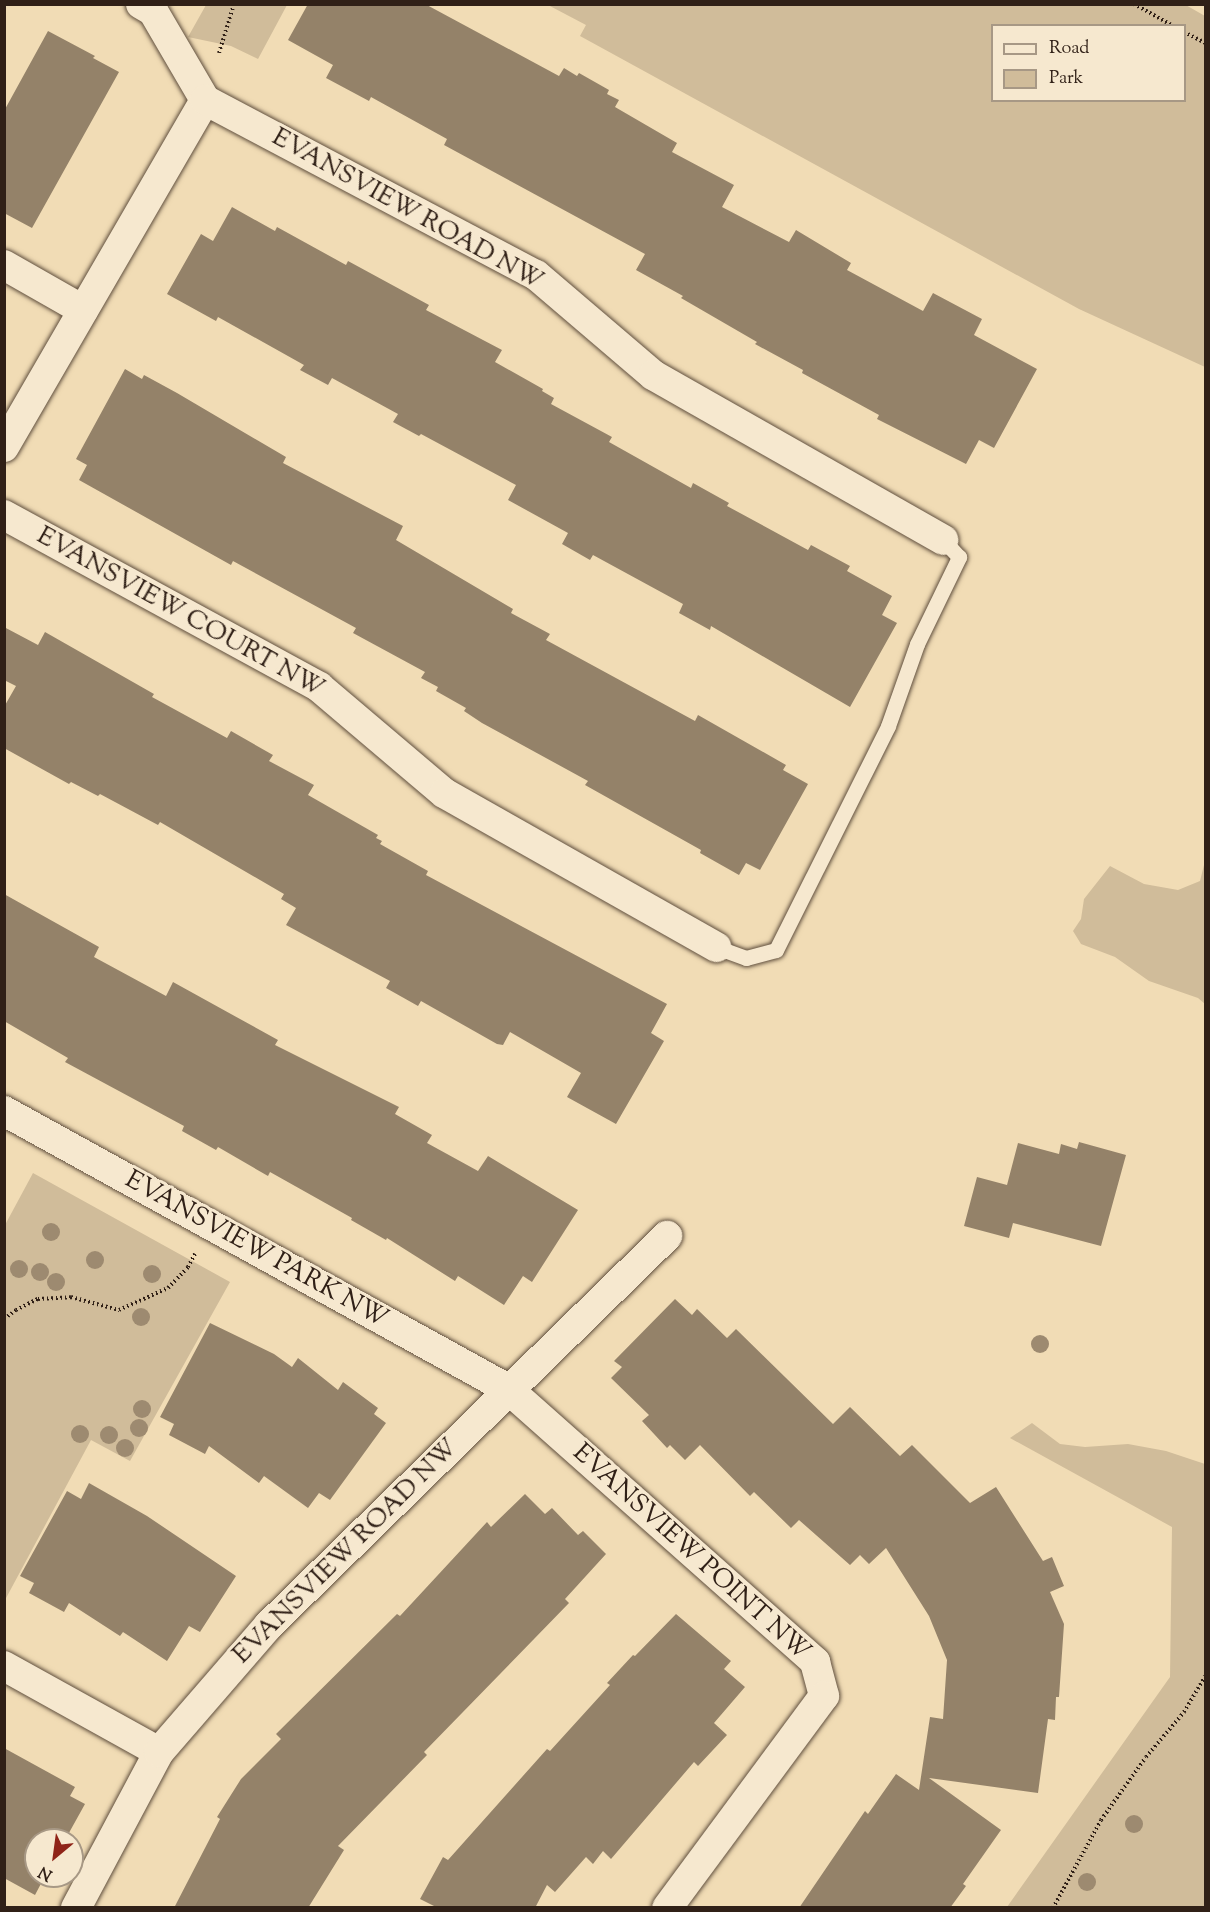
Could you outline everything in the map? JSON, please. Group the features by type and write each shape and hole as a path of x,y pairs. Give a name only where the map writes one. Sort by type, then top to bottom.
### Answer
{"street":[{"path":"4,447 205,100 153,11 141,4"},
{"name":"EVANSVIEW ROAD NW","path":"205,100 536,275 653,375 943,540"},
{"path":"4,265 83,310"},
{"name":"EVANSVIEW COURT NW","path":"4,515 319,687 444,793 716,947"},
{"name":"EVANSVIEW PARK NW","path":"4,1111 508,1389"},
{"name":"EVANSVIEW ROAD NW","path":"76,1908 159,1752 269,1625 667,1236"},
{"name":"EVANSVIEW POINT NW","path":"508,1389 815,1662 824,1696 667,1908"},
{"path":"4,1666 159,1752"}],"lane":[{"path":"716,947 746,958 776,950 888,726 917,644 959,557 943,540"}],"path":[{"path":"1134,4 1169,24"},
{"path":"1186,33 1206,44"},
{"path":"4,1319 38,1299 71,1298 119,1310 168,1288 181,1274 212,1225"},
{"path":"1053,1908 1101,1820 1146,1757 1184,1712 1204,1683 1206,1675"}],"green space":[{"path":"1184,4 1205,16 1205,367 1079,309 580,36 586,25 548,5"},
{"path":"206,5 287,5 258,59 231,46 188,37"},
{"path":"1205,861 1205,1004 1198,998 1149,981 1115,957 1081,944 1073,931 1081,919 1084,899 1110,866 1144,884 1178,890 1200,881"},
{"path":"33,1173 230,1282 130,1461 91,1440 5,1600 5,1225"},
{"path":"1032,1423 1060,1444 1085,1447 1128,1444 1166,1451 1205,1464 1205,1907 1007,1907 1170,1677 1172,1527 1010,1438"}],"building":[{"path":"308,4 425,4 559,76 564,68 577,76 579,73 609,90 607,94 619,100 615,107 677,143 672,152 734,185 722,207 789,242 796,230 851,263 847,270 923,311 933,293 982,319 974,335 1037,369 994,448 979,440 966,464 877,419 879,415 802,373 803,370 755,344 757,342 636,270 645,254 444,145 447,139 371,97 369,101 326,78 333,65 288,40"},
{"path":"48,31 95,56 93,58 119,72 32,228 4,213 4,111"},
{"path":"232,207 275,231 277,227 346,265 348,261 429,305 426,310 502,350 495,362 543,389 542,391 554,398 551,404 612,437 609,442 691,488 693,483 729,503 727,506 808,550 811,545 850,566 847,571 892,596 882,615 897,623 850,707 711,626 710,630 679,613 683,604 593,555 590,560 562,544 568,533 508,500 516,485 421,434 419,436 393,422 398,414 332,378 328,385 300,370 304,365 218,317 216,321 167,294 201,234 213,241"},
{"path":"125,369 142,379 144,375 177,393 286,457 283,463 403,526 396,540 513,609 511,613 550,634 546,640 695,721 698,715 786,765 783,770 808,784 760,870 746,863 739,875 700,853 701,850 585,785 588,781 482,723 464,711 466,708 436,691 438,687 421,678 425,672 353,633 356,628 233,561 231,565 79,480 87,465 76,459"},
{"path":"4,627 38,645 45,632 154,694 152,697 227,738 231,731 273,755 269,761 314,785 308,795 378,835 376,838 382,841 380,844 428,871 426,875 667,1004 651,1033 664,1041 616,1124 567,1097 581,1073 510,1032 503,1045 497,1044 421,1001 418,1006 386,988 390,981 286,925 296,908 281,899 284,894 160,822 158,825 100,794 98,796 71,782 69,784 4,748 4,707 16,686 4,680"},
{"path":"4,894 99,947 94,957 166,996 173,982 278,1040 275,1045 399,1107 395,1114 432,1135 427,1143 478,1171 488,1156 578,1210 532,1282 523,1276 504,1305 458,1276 455,1281 387,1238 386,1240 270,1172 268,1176 218,1147 216,1150 182,1131 184,1126 65,1062 68,1058 4,1021"},
{"path":"1079,1142 1126,1155 1101,1246 1013,1223 1009,1238 964,1226 977,1177 1007,1185 1018,1143 1059,1154 1061,1144 1077,1149"},
{"path":"675,1299 692,1315 697,1309 727,1338 736,1329 833,1424 850,1407 900,1456 912,1445 970,1503 996,1487 1043,1561 1052,1557 1064,1586 1050,1592 1064,1624 1059,1697 1056,1697 1055,1720 1048,1719 1038,1793 929,1778 1001,1830 963,1884 966,1886 950,1908 799,1908 865,1811 868,1814 896,1774 919,1790 930,1717 943,1719 947,1660 929,1616 886,1548 869,1564 860,1555 850,1565 799,1520 791,1528 754,1492 750,1496 700,1445 685,1460 670,1445 667,1448 642,1421 649,1415 611,1378 622,1367 614,1361"},
{"path":"210,1323 274,1354 292,1367 298,1358 338,1390 343,1382 378,1408 374,1414 386,1423 330,1500 319,1493 308,1508 264,1476 259,1483 209,1446 205,1454 169,1435 174,1424 160,1417"},
{"path":"89,1483 147,1516 236,1576 200,1632 189,1626 167,1661 123,1632 120,1636 69,1603 64,1612 29,1593 34,1583 20,1576 67,1491 81,1499"},
{"path":"525,1494 545,1514 552,1508 578,1535 583,1531 606,1554 565,1599 569,1603 424,1752 427,1755 338,1846 344,1850 308,1908 174,1908 220,1819 217,1817 241,1779 281,1739 276,1734 397,1614 400,1616 487,1522 491,1527"},
{"path":"676,1614 731,1661 724,1669 745,1687 714,1723 727,1735 698,1766 694,1762 611,1859 603,1851 593,1864 586,1857 555,1892 547,1885 535,1908 438,1908 420,1899 443,1857 448,1860 547,1749 550,1751 610,1685 607,1683"},
{"path":"4,1748 75,1787 70,1796 85,1804 72,1828 24,1828 24,1888 39,1888 35,1895 4,1878"}]}
